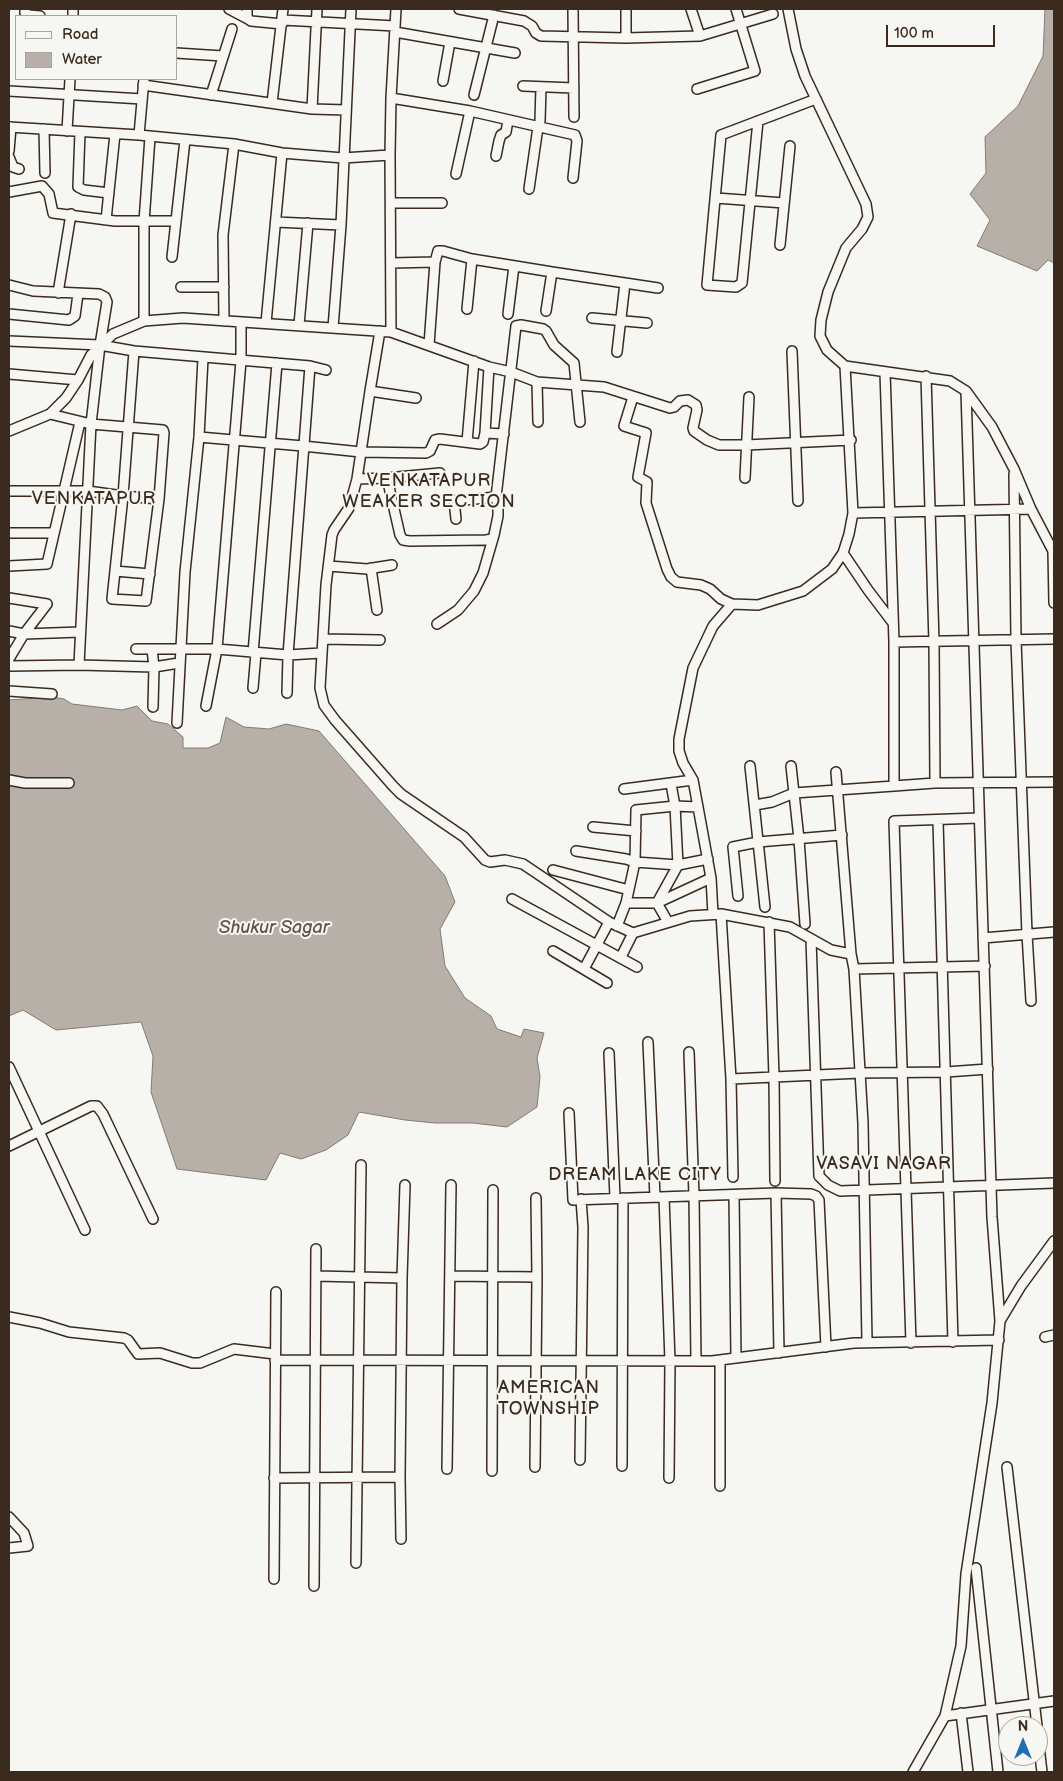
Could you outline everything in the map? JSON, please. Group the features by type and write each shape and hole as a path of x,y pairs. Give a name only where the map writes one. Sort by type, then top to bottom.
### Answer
{"street":[{"path":"25,9 26,13 34,15"},
{"path":"228,9 251,21 349,23 395,29 450,42 515,53"},
{"path":"247,9 248,19"},
{"path":"272,103 283,9"},
{"path":"312,109 317,9"},
{"path":"333,328 341,225 351,9"},
{"path":"391,332 390,155 396,9"},
{"path":"458,9 524,21 532,26 536,33 541,36 626,38 700,36 773,14"},
{"path":"573,9 574,117"},
{"path":"626,9 626,38"},
{"path":"691,9 700,36"},
{"path":"697,89 754,71 736,9"},
{"path":"788,9 796,48 805,76 866,204 868,217 846,248 828,292 821,320 820,336 827,350 845,366 926,376 950,381 966,391 992,428 1014,468 1031,509 1054,553 1054,603"},
{"path":"474,95 484,48 494,15"},
{"path":"212,95 232,29"},
{"path":"443,81 450,42"},
{"path":"178,52 223,56"},
{"path":"67,131 70,80"},
{"path":"139,135 143,82 212,95 312,109 346,110"},
{"path":"523,86 574,88"},
{"path":"529,188 539,124 541,87"},
{"path":"9,91 142,99"},
{"path":"391,98 539,124 575,136 577,142 573,178"},
{"path":"758,121 742,283 736,287 708,285 722,135 758,121 816,99"},
{"path":"456,174 470,112"},
{"path":"496,156 498,140 506,132 508,120"},
{"path":"9,151 10,127 139,135 234,144 282,153 343,158 390,155"},
{"path":"44,129 45,173"},
{"path":"80,132 78,187 84,190 109,193"},
{"path":"106,220 116,134"},
{"path":"144,321 144,222 150,137"},
{"path":"172,257 185,140"},
{"path":"224,321 223,235 234,144"},
{"path":"780,244 790,146"},
{"path":"266,323 282,153"},
{"path":"9,157 13,167 19,169"},
{"path":"9,192 42,186 49,194 53,214 71,214 106,220 176,222"},
{"path":"716,198 784,203"},
{"path":"391,203 442,203"},
{"path":"58,293 71,214"},
{"path":"276,222 341,225"},
{"path":"299,326 308,224"},
{"path":"429,345 435,262 438,251 472,259 658,288"},
{"path":"467,309 472,259"},
{"path":"391,263 435,262"},
{"path":"508,314 514,266"},
{"path":"546,311 552,272"},
{"path":"617,352 624,283"},
{"path":"9,285 33,291 99,294 105,297 107,302 91,424 79,665"},
{"path":"181,287 224,287"},
{"path":"9,314 69,320 74,316 78,294"},
{"path":"9,431 50,414 66,398 91,355 113,334 144,321 183,318 391,332 537,382 604,387 670,408 680,401 688,400 696,405 697,410 694,431 707,440 719,445 850,440"},
{"path":"592,318 647,323"},
{"path":"206,706 217,649 240,361 241,322"},
{"path":"437,624 458,610 474,591 483,573 494,535 498,516 496,497 516,326 540,328 546,331 554,345 574,363 580,422"},
{"path":"380,331 358,478 349,508 334,530 329,566 324,639 321,653 320,688 324,705 335,720 401,794 464,837 485,860 490,862 505,860 523,864 613,924 633,933 690,916 717,914 790,926 831,950 852,954"},
{"path":"9,341 100,345 134,351 310,366 326,370"},
{"path":"50,414 91,424 128,428 160,429 164,433 159,499 146,601 112,599 123,496 128,428 134,351"},
{"path":"792,351 798,501"},
{"path":"177,723 185,572 199,437 203,358"},
{"path":"467,442 474,362"},
{"path":"253,688 277,363"},
{"path":"287,693 288,655 310,366"},
{"path":"633,397 624,426 646,433 638,477 647,482 646,503 671,577 677,582 702,585 710,589 721,599 732,604 758,605 803,591 832,569 843,553 853,513 845,366"},
{"path":"199,437 361,452 426,452 430,451 435,440 440,439 482,443 485,433 489,367"},
{"path":"885,372 894,642 894,786"},
{"path":"9,374 78,380"},
{"path":"926,376 934,642 935,783"},
{"path":"537,382 538,422"},
{"path":"913,1772 945,1716 961,1646 966,1574 992,1403 1000,1321 991,1187 966,391"},
{"path":"370,392 416,398"},
{"path":"745,478 748,397"},
{"path":"9,566 47,564 80,422"},
{"path":"485,433 504,434"},
{"path":"1014,468 1016,640 1031,1001"},
{"path":"358,478 387,478 440,473"},
{"path":"387,478 400,535 403,540 492,539"},
{"path":"9,491 88,491 159,499"},
{"path":"456,519 454,501 496,497"},
{"path":"853,513 1014,511 1031,509"},
{"path":"9,533 54,533"},
{"path":"843,553 893,623"},
{"path":"329,566 371,568 392,565"},
{"path":"371,568 377,610"},
{"path":"114,571 150,574"},
{"path":"9,598 47,604 24,634 9,658"},
{"path":"732,604 713,626 696,660 690,682 680,739 680,751 683,763 693,780 717,914 731,1079 733,1177"},
{"path":"9,631 24,634 80,632"},
{"path":"324,639 380,640"},
{"path":"894,642 1054,639"},
{"path":"136,649 217,649 288,655 321,653"},
{"path":"152,649 154,667 153,706"},
{"path":"9,666 154,667 179,663"},
{"path":"9,692 52,694"},
{"path":"750,766 765,907"},
{"path":"791,766 799,838 805,924"},
{"path":"836,772 854,969 863,1123 867,1342"},
{"path":"9,780 25,783 69,783"},
{"path":"624,789 693,780"},
{"path":"754,805 772,802 794,793 935,783 1054,782"},
{"path":"657,903 678,865 675,806 671,784"},
{"path":"584,969 626,903 635,862 636,810 675,806 698,807"},
{"path":"911,1343 894,821 979,818"},
{"path":"938,820 953,1342"},
{"path":"594,827 636,831"},
{"path":"738,896 733,847 758,842 842,834"},
{"path":"576,851 635,862 678,865 708,859"},
{"path":"553,870 629,890"},
{"path":"626,903 657,903 711,878"},
{"path":"512,899 637,967"},
{"path":"657,903 668,922"},
{"path":"769,922 775,1182"},
{"path":"983,938 1054,932"},
{"path":"621,957 633,933"},
{"path":"811,939 819,1176 828,1185 840,1192 1054,1183"},
{"path":"552,951 608,983"},
{"path":"854,969 984,966"},
{"path":"648,1042 670,1360 669,1478"},
{"path":"689,1052 694,1196 696,1360"},
{"path":"610,1053 619,1198 623,1360 622,1466"},
{"path":"9,1067 85,1230"},
{"path":"731,1079 988,1069"},
{"path":"9,1146 91,1106 97,1106 103,1114 153,1219"},
{"path":"569,1113 573,1200 776,1193 811,1194 816,1196 819,1200 826,1347"},
{"path":"356,1563 361,1165"},
{"path":"401,1539 402,1278 405,1185"},
{"path":"447,1469 451,1185"},
{"path":"492,1471 493,1190"},
{"path":"776,1193 779,1353"},
{"path":"734,1195 736,1358"},
{"path":"535,1467 537,1360 536,1198"},
{"path":"580,1460 583,1227 581,1199"},
{"path":"1000,1321 1020,1286 1054,1241"},
{"path":"314,1586 316,1249"},
{"path":"316,1276 402,1278"},
{"path":"450,1276 537,1277"},
{"path":"274,1579 276,1292"},
{"path":"9,1317 33,1321 69,1332 124,1338 128,1340 138,1354 160,1353 192,1363 200,1363 234,1350 275,1357 315,1360 720,1360 867,1342 911,1343 999,1340"},
{"path":"720,1360 720,1486"},
{"path":"1006,1467 1036,1716"},
{"path":"274,1478 400,1477"},
{"path":"9,1517 24,1533 28,1546 9,1548"},
{"path":"976,1568 998,1772"},
{"path":"945,1716 1054,1701"},
{"path":"961,1713 968,1772"}],"water":[{"path":"1045,9 1054,9 1054,263 1048,260 1037,271 977,246 990,220 970,194 986,173 985,137 1018,106 1043,56"},
{"name":"Shukur Sagar","path":"53,697 64,699 72,704 122,710 137,706 152,721 168,724 183,737 183,748 208,748 220,743 226,717 244,727 269,729 286,724 319,731 445,876 455,902 440,929 445,966 465,998 491,1016 497,1029 521,1037 524,1029 544,1033 537,1058 540,1077 537,1107 507,1127 473,1123 435,1123 405,1120 359,1112 348,1135 326,1150 301,1159 280,1153 266,1180 177,1169 151,1092 153,1056 141,1022 56,1030 23,1010 9,1016 9,700"}],"district":[{"name":"VENKATAPUR WEAKER SECTION","path":"429,491"},
{"name":"VENKATAPUR","path":"94,499"},
{"name":"VASAVI NAGAR","path":"884,1164"},
{"name":"DREAM LAKE CITY","path":"635,1175"},
{"name":"AMERICAN TOWNSHIP","path":"549,1398"}]}
